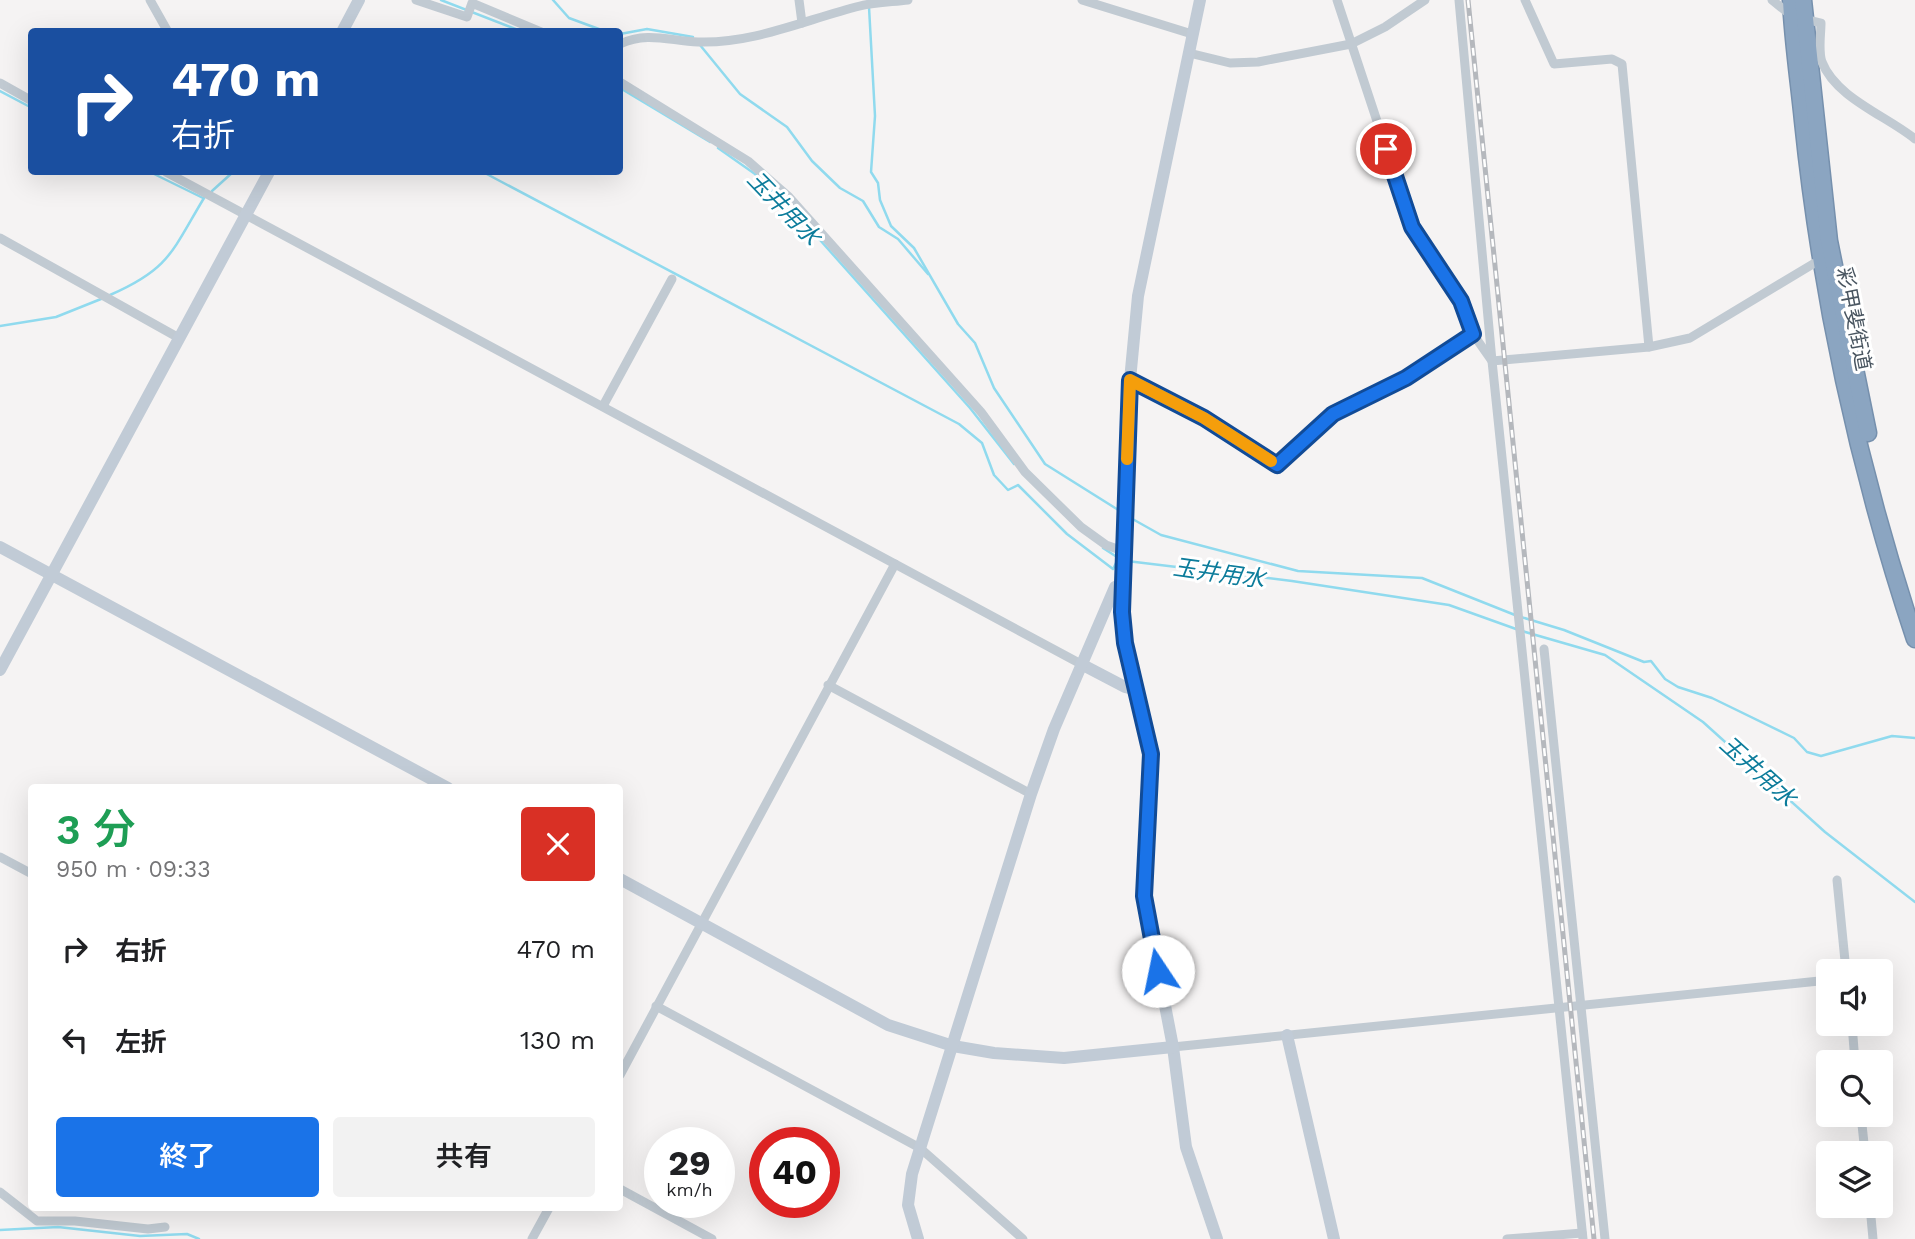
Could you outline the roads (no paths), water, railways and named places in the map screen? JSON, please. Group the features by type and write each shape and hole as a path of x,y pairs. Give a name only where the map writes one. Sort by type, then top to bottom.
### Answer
{"highway":[{"name":"彩甲斐街道","path":"1803,0 1796,11 1826,257 1871,469 1910,602 1915,639"}],"street":[{"path":"150,0 162,28"},
{"path":"344,28 359,0"},
{"path":"416,0 467,16 471,5 494,10 532,28"},
{"path":"799,0 802,23"},
{"path":"623,42 632,38 656,36 700,42 730,41 863,5 908,0"},
{"path":"1082,0 1192,34"},
{"path":"1200,0 1138,296 1130,380 1122,584 1125,643 1151,766 1144,896 1173,1046 1186,1147 1217,1239"},
{"path":"1337,0 1412,227 1461,301 1473,334 1492,361"},
{"path":"1189,53 1230,62 1258,62 1351,44 1385,27 1425,0"},
{"path":"1459,0 1492,361 1582,1236 1507,1239"},
{"path":"1525,0 1554,64 1612,59 1622,64 1649,346"},
{"path":"1772,0 1821,23 1822,61 1846,93 1915,139"},
{"path":"0,83 28,99"},
{"path":"623,84 748,161 789,197 981,412 1025,472 1082,527 1123,558"},
{"path":"172,175 1081,664 1125,687 1137,690"},
{"path":"0,670 267,175"},
{"path":"0,238 179,338"},
{"path":"1492,361 1649,346 1690,338 1826,257"},
{"path":"604,406 673,279"},
{"path":"1130,380 1204,418 1277,465 1333,414 1406,378 1473,334"},
{"path":"0,547 441,784"},
{"path":"623,1069 895,564"},
{"path":"918,1239 908,1205 910,1183 920,1148 1031,794 1081,664 1115,587 1122,584"},
{"path":"1544,649 1605,1239"},
{"path":"828,685 1031,794"},
{"path":"0,857 28,872"},
{"path":"1837,880 1845,959"},
{"path":"623,881 888,1025 953,1046 994,1053 1064,1058 1816,981"},
{"path":"656,1006 920,1148 1023,1239"},
{"path":"1287,1035 1334,1239"},
{"path":"623,1191 712,1239"},
{"path":"0,1192 37,1221 86,1222 148,1229 165,1227"},
{"path":"532,1239 547,1211"},
{"path":"1871,1218 1873,1239"}],"waterway":[{"name":"玉井用水","path":"441,0 513,28"},
{"path":"553,0 569,18 596,28"},
{"path":"869,7 875,116 871,172 878,183 880,200 891,226 914,248 958,324 975,343 994,388 1045,464 1120,511"},
{"path":"623,33 647,29 693,37"},
{"path":"700,45 740,94 787,127 812,161 840,188 863,201 879,227 898,239 928,274"},
{"name":"玉井用水","path":"623,90 710,142"},
{"path":"0,91 28,106"},
{"name":"玉井用水","path":"718,148 755,174 820,240 970,408 1014,464"},
{"path":"156,175 203,198"},
{"path":"212,191 230,175"},
{"path":"489,175 959,424 982,443 994,475 1008,490 1018,485 1067,534 1113,569 1118,559"},
{"path":"110,295 146,276 168,257 204,198"},
{"path":"0,326 56,317 101,299"},
{"path":"1129,517 1161,535 1298,571 1422,578 1515,615"},
{"name":"玉井用水","path":"1103,548 1120,559"},
{"name":"玉井用水","path":"1127,561 1292,581 1449,605 1516,629"},
{"path":"1521,617 1564,630 1644,662 1651,661 1665,679 1678,687 1712,698 1794,738 1807,752 1821,756 1892,736 1915,738"},
{"name":"玉井用水","path":"1522,631 1605,655 1703,722 1825,832 1915,902"},
{"path":"0,1230 58,1227 140,1236 187,1234 199,1239"}],"railway":[{"path":"1468,0 1594,1239"}]}
